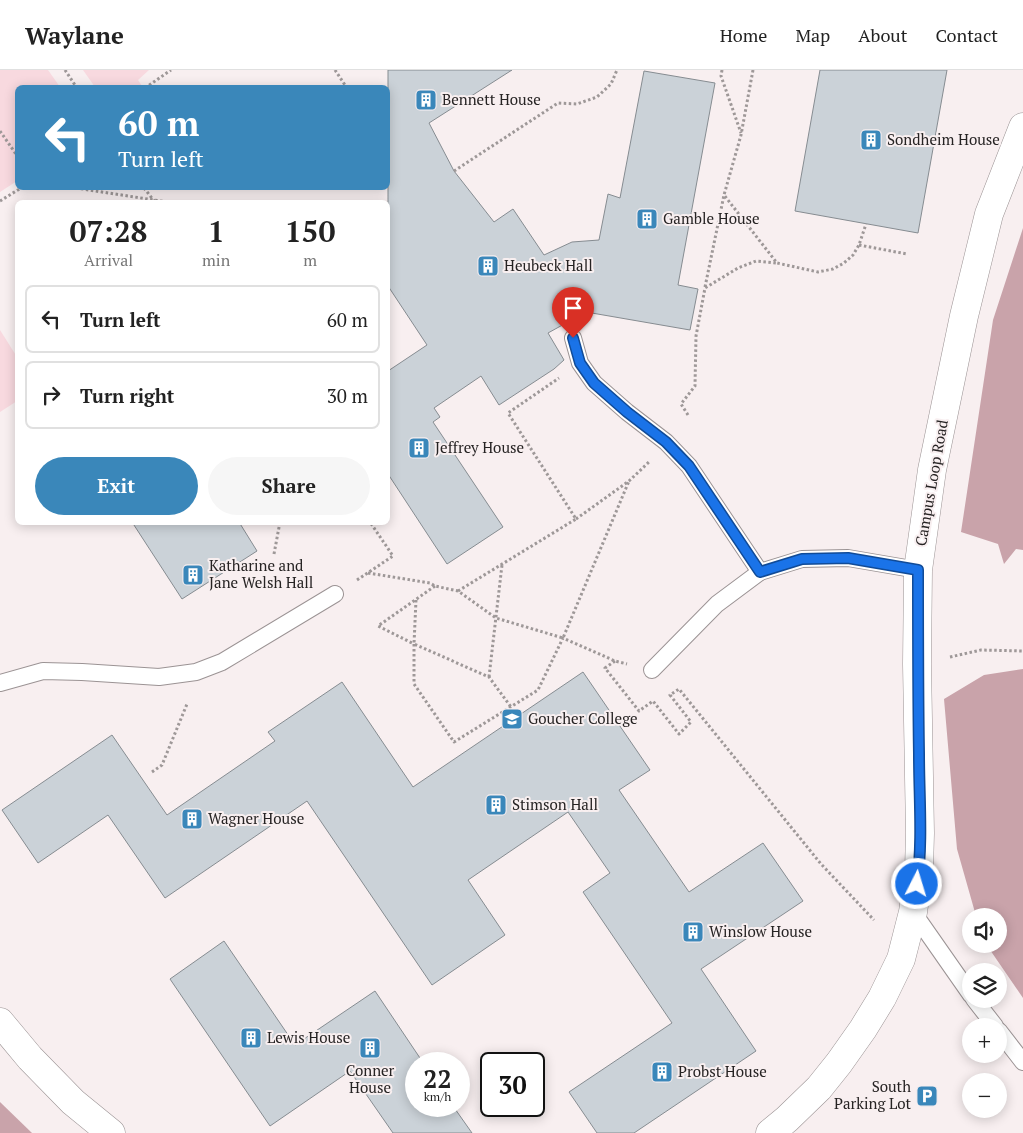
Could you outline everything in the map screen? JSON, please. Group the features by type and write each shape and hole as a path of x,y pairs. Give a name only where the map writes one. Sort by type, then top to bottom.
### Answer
{"street":[{"name":"Campus Loop Road","path":"770,1133 818,1088 839,1063 863,1029 882,998 901,959 913,912 919,870 920,833 917,664 918,570 932,470 964,316 989,214 1023,127"},
{"path":"0,1022 30,1058 73,1102 111,1133"}],"lane":[{"path":"573,338 580,363 594,383 627,412 666,442 689,466 760,572"},
{"path":"652,670 717,604 760,572 802,559 830,558 848,558 918,570"},
{"path":"0,684 43,671 159,677 196,672 222,662 335,594"},
{"path":"913,912 962,982"},
{"path":"981,1008 989,1018"},
{"path":"1007,1041 1023,1062"}],"path":[{"path":"65,70 75,85"},
{"path":"150,85 171,70"},
{"path":"335,70 346,85"},
{"path":"454,171 558,103 577,104 597,97 611,84 617,70"},
{"path":"722,70 721,76 741,135"},
{"path":"688,415 681,404 695,386 696,336 724,195 741,135 753,70"},
{"path":"0,131 15,153"},
{"path":"0,202 18,190"},
{"path":"87,190 142,200"},
{"path":"724,195 777,263"},
{"path":"705,288 738,268 756,261 777,263 818,272 833,269 853,255 859,245 866,224"},
{"path":"859,245 906,254"},
{"path":"576,519 508,413 580,363"},
{"path":"458,590 576,519 629,481 651,460"},
{"path":"416,599 414,684 454,742 538,690 563,638 629,481"},
{"path":"274,554 279,525"},
{"path":"335,594 393,556 372,525"},
{"path":"489,676 502,564"},
{"path":"368,573 430,582 435,586 458,590 496,618 563,638 615,661 604,668 639,711 653,702 679,734 691,722 670,695 679,688 821,864 874,920"},
{"path":"435,586 378,626 414,644 489,676 511,707"},
{"path":"917,664 981,650 1023,651"},
{"path":"152,772 162,765 187,704"}],"shaded area":[{"path":"0,70 48,70 59,85 15,85 15,182 0,192"},
{"path":"83,70 149,70 138,80 141,85 94,85"},
{"path":"1023,228 1023,550 1016,549 1004,564 998,544 961,532 993,320"},
{"path":"0,330 15,354 15,402 0,412"},
{"path":"1023,669 1023,998 1007,975 1007,963 999,963 992,953 1007,953 1007,908 974,908 957,849 944,699 984,675"},
{"path":"0,1102 32,1133 0,1133"}],"building":[{"path":"388,70 512,70 429,123 454,171 494,222 513,209 544,255 572,242 599,240 608,194 620,198 644,71 715,83 678,285 698,289 690,330 586,312 548,333 564,360 554,369 499,405 481,376 434,408 440,417 433,422 503,527 447,564 390,477 390,370 427,345 390,289 390,200 388,200 388,190 390,190 390,85 388,85"},
{"name":"Sondheim House","path":"820,70 947,70 918,233 795,211"},
{"name":"Katharine and Jane Welsh Hall","path":"134,525 241,525 257,551 182,599"},
{"path":"583,672 650,770 619,790 689,892 763,843 803,901 701,969 756,1051 634,1133 597,1133 569,1092 672,1023 583,892 610,873 568,812 468,880 505,935 432,985 307,801 165,898 108,815 38,863 2,810 112,735 167,815 275,741 268,732 342,682 413,787"},
{"name":"Lewis House","path":"224,941 295,1045 375,991 416,1052 405,1052 405,1117 461,1117 472,1133 393,1133 350,1071 270,1126 170,979"}],"place":[{"name":"Bennett House","path":"426,100"},
{"name":"Sondheim House","path":"871,140"},
{"name":"Gamble House","path":"647,219"},
{"name":"Heubeck Hall","path":"488,266"},
{"name":"Jeffrey House","path":"419,448"},
{"name":"Katharine and Jane Welsh Hall","path":"193,575"},
{"name":"Goucher College","path":"512,719"},
{"name":"Stimson Hall","path":"496,805"},
{"name":"Wagner House","path":"192,819"},
{"name":"Winslow House","path":"693,932"},
{"name":"Lewis House","path":"251,1038"},
{"name":"Conner House","path":"370,1048"},
{"name":"Probst House","path":"662,1072"},
{"name":"South Parking Lot","path":"927,1096"}],"route":[{"path":"573,338 580,363 594,383 627,412 666,442 689,466 760,572 802,559 848,558 918,570 917,664 920,833 917,884"}]}
